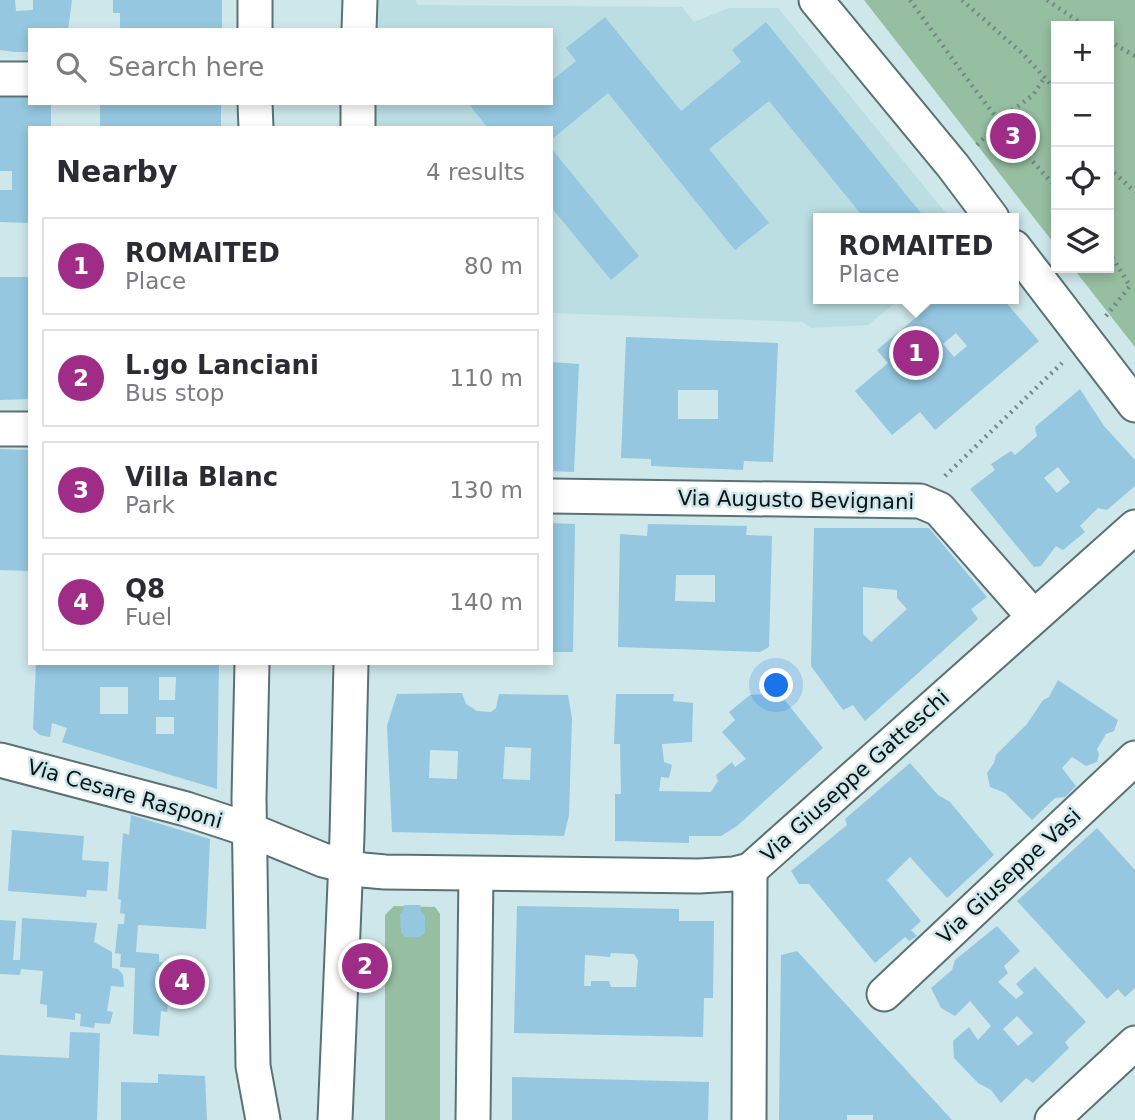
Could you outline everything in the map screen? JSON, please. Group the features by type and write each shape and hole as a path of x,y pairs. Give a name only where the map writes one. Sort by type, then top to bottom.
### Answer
{"street":[{"path":"255,0 255,28"},
{"path":"359,28 360,0"},
{"path":"816,0 953,166 988,213"},
{"path":"0,79 28,79"},
{"path":"256,105 256,126"},
{"path":"358,126 359,105"},
{"path":"1019,254 1135,405"},
{"path":"0,429 28,429"},
{"name":"Via Augusto Bevignani","path":"553,496 920,501 939,509 1033,616"},
{"name":"Via Giuseppe Gatteschi","path":"346,867 385,872 715,876 750,870 1135,527"},
{"path":"251,665 253,1066 263,1120"},
{"path":"335,1120 346,867 351,665"},
{"name":"Via Giuseppe Vasi","path":"884,994 1135,758"},
{"name":"Via Cesare Rasponi","path":"0,761 186,809 346,867"},
{"path":"749,1120 750,870"},
{"path":"473,1120 476,874"},
{"path":"1054,1119 1135,1043"},
{"path":"239,1120 253,1066"}],"path":[{"path":"910,0 962,73 1051,182"},
{"path":"962,0 1051,84"},
{"path":"1047,0 1078,21"},
{"path":"1114,44 1135,55"},
{"path":"953,166 1014,109 1033,95 1045,77"},
{"path":"1114,172 1135,192"},
{"path":"920,501 1085,342 1130,286 1114,260"}],"shaded area":[{"path":"377,0 415,0 418,5 682,7 694,22 729,8 778,8 946,213 813,213 813,304 894,304 868,325 810,328 803,322 553,313 553,126 376,126 376,105 553,105 553,28 376,28"}],"green space":[{"path":"864,0 1135,0 1135,347 1077,273 1114,273 1114,21 1051,21 1051,240"},
{"path":"394,906 435,907 440,914 440,1120 385,1120 385,915"}],"building":[{"path":"0,0 15,0 16,11 33,10 33,0 72,0 68,28 28,28 28,52 0,50"},
{"path":"113,0 222,0 222,28 120,28 120,13 113,13"},
{"path":"605,17 681,111 741,62 732,50 766,22 921,213 860,213 769,101 709,149 769,223 735,250 608,93 553,138 553,126 486,126 470,105 553,105 553,79 576,61 566,48"},
{"path":"0,97 28,97 28,105 51,105 51,126 28,126 28,223 0,222 0,190 12,190 12,171 0,171"},
{"path":"100,105 221,105 221,126 100,126"},
{"path":"553,150 639,256 611,280 553,209"},
{"path":"0,277 28,277 28,399 0,400"},
{"path":"932,304 1007,304 1039,341 935,430 920,412 892,435 855,391 888,363 877,350","holes":["956,333 967,346 954,357 943,344"]},
{"path":"626,337 778,343 773,462 744,461 743,470 651,466 651,459 621,458","holes":["678,390 718,390 718,419 678,419"]},
{"path":"553,362 579,364 574,472 553,471"},
{"path":"1080,389 1104,426 1135,460 1135,486 1107,510 1098,508 1080,526 1085,532 1063,550 1056,546 1041,566 1034,567 970,489 995,470 991,464 1011,451 1015,455 1037,436 1035,427","holes":["1058,467 1070,482 1057,493 1044,478"]},
{"path":"0,449 28,450 28,571 0,570"},
{"path":"553,523 575,524 573,652 553,652"},
{"path":"648,524 747,526 746,535 772,536 769,647 760,652 618,647 620,534 647,536","holes":["676,575 715,575 715,602 675,601"]},
{"path":"814,528 929,528 987,597 971,609 978,619 865,721 853,705 843,710 811,666","holes":["863,587 897,590 897,598 907,609 871,642 863,634"]},
{"path":"36,665 219,665 217,789 62,742 67,728 52,723 50,737 40,735 33,729","holes":["159,677 176,677 175,700 159,700","100,687 128,687 128,714 100,714","156,717 174,717 174,734 156,734"]},
{"path":"1058,680 1118,720 1114,731 1106,734 1097,749 1097,762 1086,766 1072,757 1062,768 1076,786 1065,797 1055,798 1032,820 1005,793 990,787 987,773 996,755 1027,724 1043,700 1049,697"},
{"path":"462,693 466,704 477,711 491,712 496,708 499,694 568,695 572,718 569,815 564,836 392,832 387,726 397,694","holes":["505,747 531,748 530,780 503,779","430,750 458,751 457,779 429,778"]},
{"path":"779,693 823,748 737,826 721,836 689,836 689,843 615,841 615,794 621,794 620,744 614,744 616,694 674,694 673,701 693,703 692,742 662,744 664,762 672,765 669,778 661,777 659,791 711,792 718,781 716,775 732,762 735,767 746,759 722,732 735,720 729,712 750,695"},
{"path":"910,763 938,795 950,802 994,855 947,898 910,857 887,880 921,921 911,930 917,936 909,941 905,937 875,963 809,884 799,884 791,871 847,825 845,819"},
{"path":"131,815 210,839 206,929 138,925 136,952 159,954 159,962 201,965 199,996 169,993 167,1012 161,1011 159,1036 133,1034 135,968 120,967 121,954 115,953 118,924 124,924 125,914 120,913 121,900 118,899 123,833 129,835"},
{"path":"1097,828 1135,870 1135,988 1125,997 1118,989 1107,999 1017,901"},
{"path":"12,830 84,836 82,860 109,862 107,891 87,890 86,897 8,891"},
{"path":"404,905 420,905 425,916 425,933 419,937 405,937 401,933 400,914"},
{"path":"517,906 679,909 679,921 714,921 713,998 704,998 703,1037 514,1033","holes":["611,953 634,954 638,960 636,987 611,987 609,981 591,981 591,986 584,986 585,955 610,957"]},
{"path":"22,918 97,923 94,942 112,952 112,968 118,969 123,975 124,987 111,986 107,1011 113,1012 110,1024 95,1023 94,1028 80,1026 81,1014 75,1013 75,1020 47,1017 47,1005 40,1004 43,971 21,969 20,975 0,974 0,920 16,921 13,960 20,960"},
{"path":"997,926 1020,951 1004,966 1008,973 998,982 1016,999 1024,993 1016,984 1035,967 1086,1022 1065,1042 1069,1048 1033,1083 1026,1078 1001,1103 991,1090 978,1083 954,1058 953,1041 969,1027 978,1040 991,1026 970,1001 955,1016 941,1008 931,988 952,970 955,960","holes":["1017,1016 1033,1033 1018,1046 1003,1029"]},
{"path":"797,951 952,1120 873,1120 873,1115 847,1115 847,1120 779,1120 781,955"},
{"path":"70,1032 100,1033 97,1120 0,1120 0,1055 69,1058"},
{"path":"158,1074 205,1076 207,1120 121,1120 121,1082 158,1083"},
{"path":"512,1077 709,1082 708,1120 512,1120"}],"place":[{"name":"Villa Blanc","path":"1013,136"},
{"name":"ROMAITED","path":"916,353"},
{"name":"L.go Lanciani","path":"365,966"},
{"name":"Q8","path":"182,982"}]}
